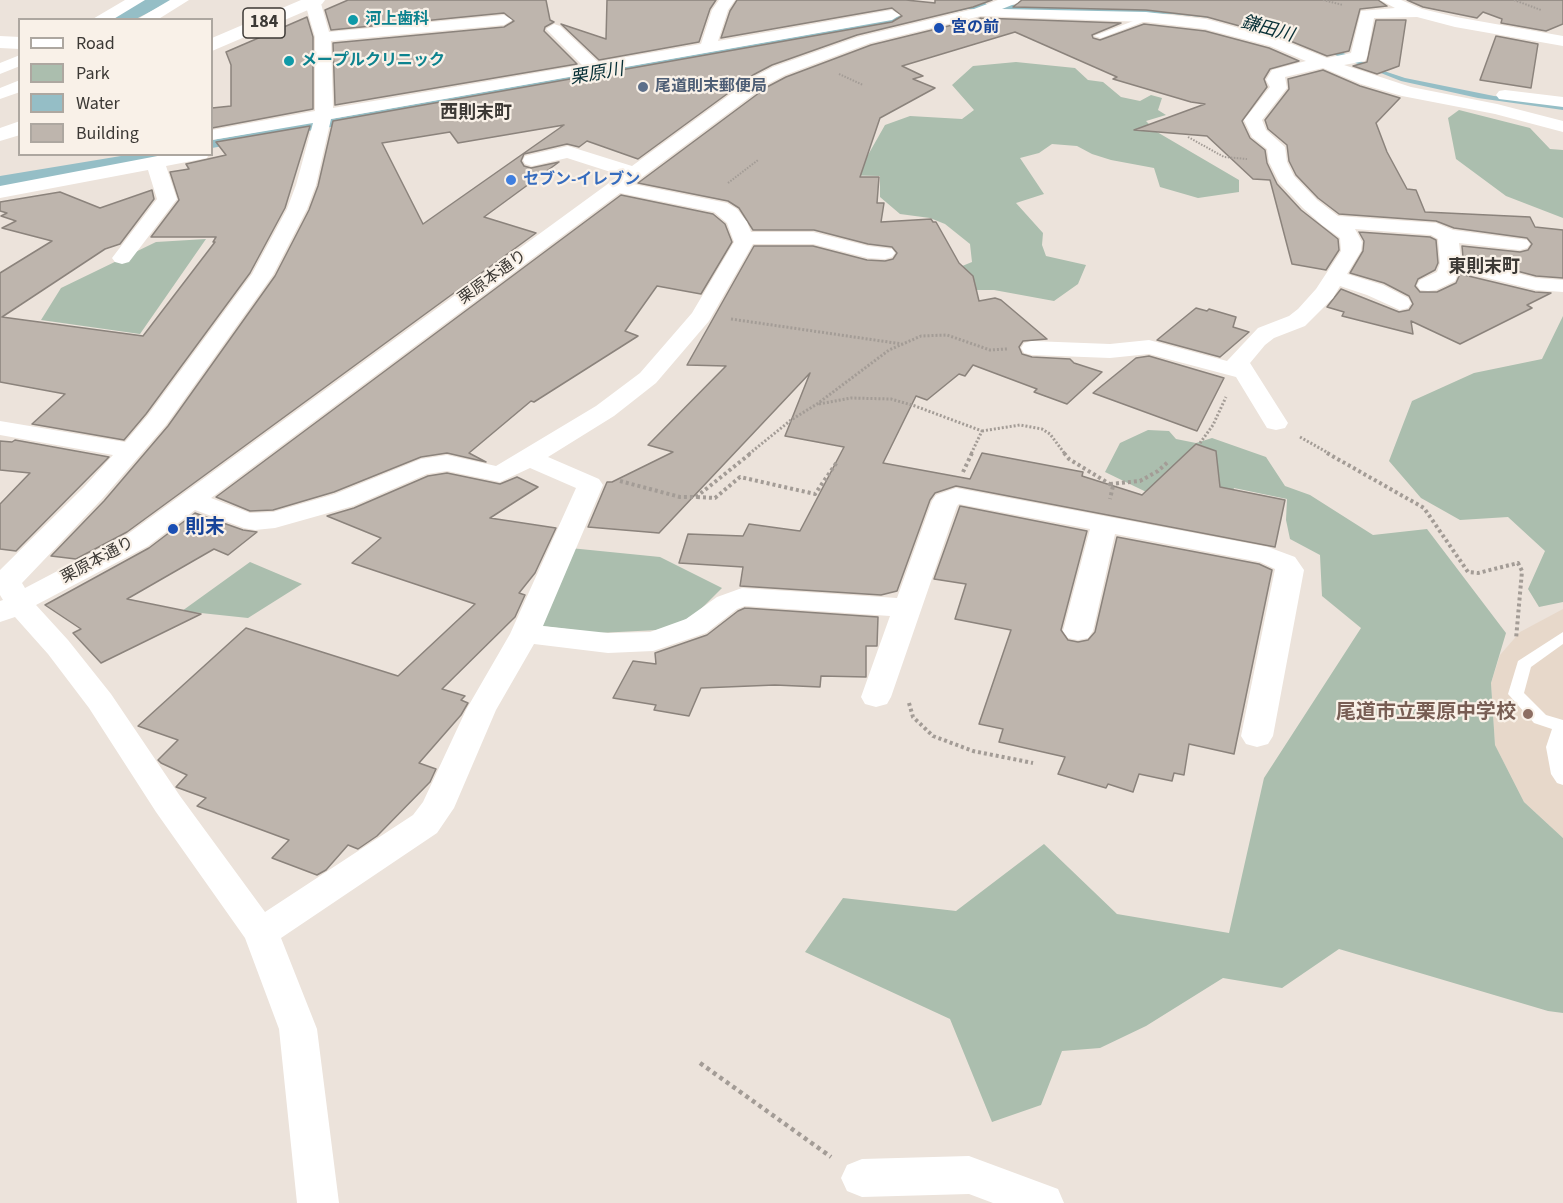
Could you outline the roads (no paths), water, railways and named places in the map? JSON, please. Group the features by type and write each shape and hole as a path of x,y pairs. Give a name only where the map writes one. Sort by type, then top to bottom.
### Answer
{"main road":[{"name":"184","path":"213,45 313,0"},
{"path":"0,42 18,43"},
{"path":"0,135 18,128"}],"street":[{"path":"103,18 137,0"},
{"path":"148,18 181,0"},
{"path":"313,0 323,37 321,124 297,209 261,275 158,420 7,594 58,647 100,701 168,804 261,933 298,1029 318,1203"},
{"path":"708,48 720,10 727,0"},
{"path":"866,30 870,0"},
{"path":"1388,0 1417,12 1455,22 1563,41"},
{"path":"1007,2 1195,11 1248,20 1303,36"},
{"name":"栗原本通り","path":"7,594 138,540 760,81 866,30 982,12 1007,2"},
{"path":"776,53 866,30 906,12"},
{"path":"982,12 1152,17 1189,21 1347,58 1367,80 1408,92 1497,109 1563,127"},
{"path":"1347,58 1367,14 1417,12"},
{"path":"323,37 504,20"},
{"path":"554,28 595,68"},
{"path":"213,135 321,124 660,65 708,48 866,30"},
{"path":"1276,423 1238,362 1257,340 1306,314 1325,293 1351,251 1352,242 1350,235 1329,221 1286,178 1277,160 1276,147 1258,133 1253,120 1278,88 1279,84 1275,80 1278,74 1290,69 1347,58"},
{"path":"0,69 18,61"},
{"path":"213,152 321,124 595,68 729,61"},
{"path":"1400,73 1442,84 1563,102"},
{"path":"0,94 18,86"},
{"path":"192,500 255,522 275,520 344,500 421,467 447,463 500,474 605,411 648,378 701,316 737,256 744,238 737,222 720,207 626,180 568,152 532,160"},
{"path":"57,162 91,156"},
{"path":"0,192 190,156"},
{"path":"122,258 167,199 155,163"},
{"path":"1329,221 1436,230 1448,236 1520,244"},
{"path":"1428,285 1447,276 1451,263 1448,236"},
{"path":"744,238 813,238 885,254"},
{"path":"1451,263 1536,284 1563,286"},
{"path":"1335,277 1375,290 1400,303"},
{"path":"1032,348 1110,351 1149,347 1243,372"},
{"path":"0,428 130,450"},
{"path":"261,933 424,824 437,808 481,710 525,634 590,485 529,458"},
{"path":"876,697 945,501 956,496 1268,555 1285,562 1290,570 1257,736"},
{"path":"1078,631 1104,525"},
{"path":"525,634 608,643 653,641 696,626 727,603 742,597 908,608"},
{"path":"862,1178 969,1175 1043,1203"}],"lane":[{"path":"1098,36 1152,17"},
{"path":"1563,637 1524,664 1516,694 1540,719 1562,725 1554,747 1559,774 1563,779"}],"water":[{"path":"142,0 173,0 138,18 109,18"},
{"path":"970,0 993,0 985,2 986,4 1162,9 1215,15 1320,42 1375,68 1405,78 1494,96 1563,104 1563,110 1478,98 1401,81 1300,41 1221,19 1172,14 968,9 787,46 213,148 213,140 856,26"},
{"path":"121,156 172,156 0,188 0,176"}],"place":[{"name":"河上歯科","path":"353,20"},
{"name":"宮の前","path":"939,28"},
{"name":"メープルクリニック","path":"289,61"},
{"name":"尾道則末郵便局","path":"643,87"},
{"name":"セブン-イレブン","path":"511,180"},
{"name":"則末","path":"173,529"},
{"name":"尾道市立栗原中学校","path":"1528,714"}],"district":[{"name":"西則末町","path":"476,114"},
{"name":"東則末町","path":"1484,268"}],"water label":[{"name":"鎌田川","path":"1267,30"},
{"name":"栗原川","path":"597,75"}]}
